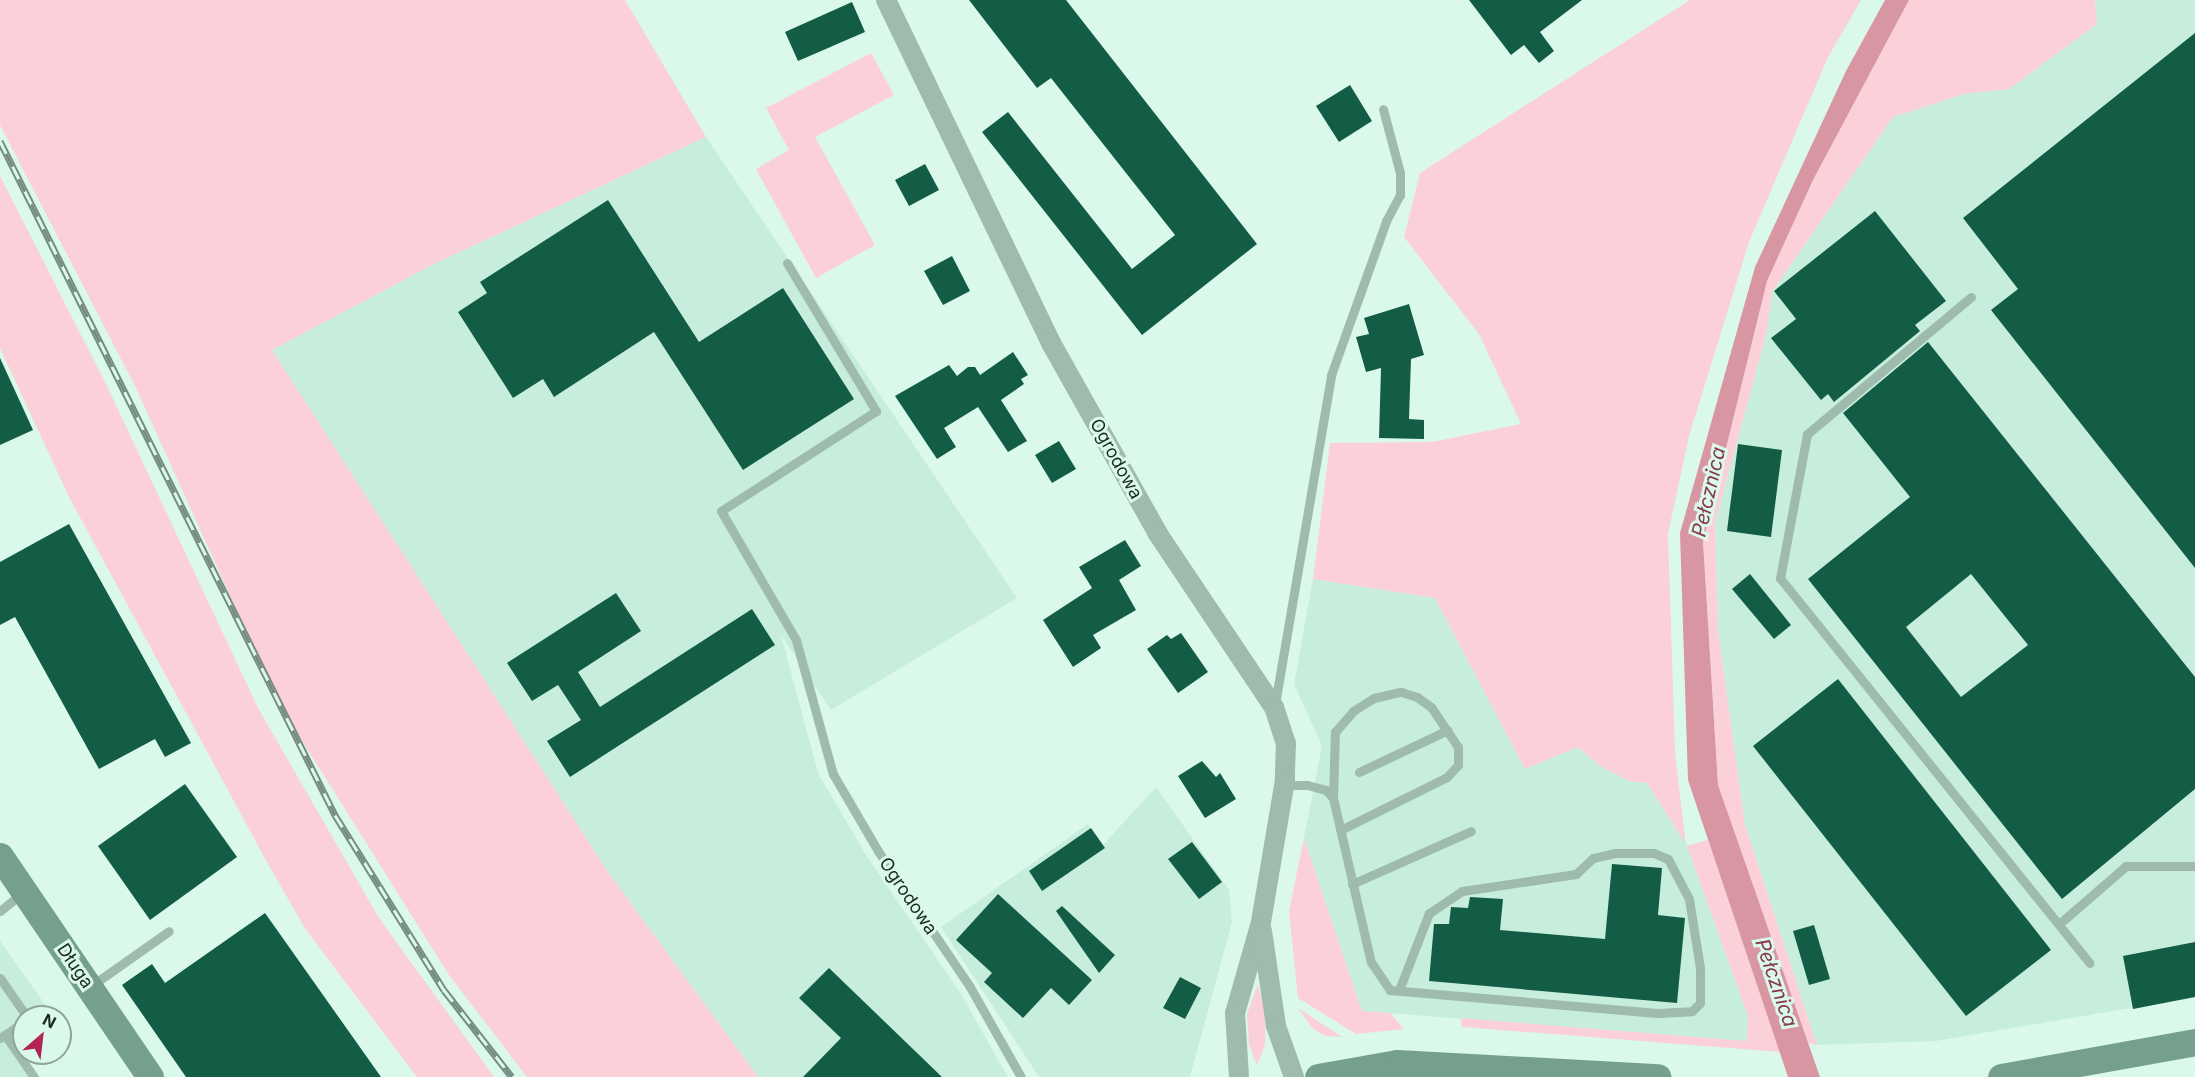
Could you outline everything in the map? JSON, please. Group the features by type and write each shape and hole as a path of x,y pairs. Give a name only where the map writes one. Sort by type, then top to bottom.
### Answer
{"main road":[{"name":"Długa","path":"0,856 150,1077"},
{"path":"2017,1076 2195,1042"},
{"path":"1318,1077 1397,1063 1658,1077"}],"street":[{"name":"Ogrodowa","path":"886,0 1051,343 1158,534 1274,707 1286,743 1285,784 1261,922 1235,1013 1239,1077"},
{"name":"Ogrodowa","path":"1261,922 1276,1026 1294,1077"}],"lane":[{"path":"1274,707 1331,375 1386,220 1400,195 1400,173 1383,110"},
{"name":"Ogrodowa","path":"787,263 876,411 721,511 796,640 833,774 878,851 970,987 1021,1077"},
{"path":"1971,297 1807,434 1780,578 2090,963"},
{"path":"1340,830 1447,777 1458,765 1458,747 1448,730 1418,697 1401,692 1374,698 1353,711 1335,732 1333,798 1340,830 1352,884 1378,979 1390,990 1657,1013 1692,1011 1700,1003 1700,968 1689,899 1668,859 1654,853 1615,853 1593,858 1576,874 1462,891 1429,913 1399,990"},
{"path":"1359,772 1448,730"},
{"path":"1285,784 1307,785 1326,790 1333,798"},
{"path":"1352,884 1471,831"},
{"path":"2059,924 2126,866 2195,866"},
{"path":"0,911 24,892"},
{"path":"89,987 169,932"},
{"path":"0,978 19,1005"},
{"path":"3,1037 34,1077"}],"shaded area":[{"path":"0,0 625,0 706,137 432,265 272,350 608,872 758,1077 527,1077 449,975 279,704 136,388 0,125"},
{"path":"1690,0 1861,0 1828,57 1749,242 1689,436 1668,534 1675,752 1686,844 1647,783 1629,781 1600,766 1578,747 1525,769 1435,598 1313,579 1330,443 1432,442 1521,424 1479,334 1404,237 1420,173"},
{"path":"1909,0 2095,0 2097,24 2009,89 1964,94 1893,117 1772,292 1766,335 1715,522 1718,631 1745,825 1817,1045 1806,1043 1718,785 1703,542 1767,281 1813,180"},
{"path":"2095,0 2195,0 2195,997 1936,1041 1817,1045 1745,825 1718,631 1715,522 1766,335 1772,292 1893,117 1964,94 2009,89 2097,24"},
{"path":"871,53 894,95 815,137 875,245 816,278 756,169 789,150 766,108"},
{"path":"706,137 1017,598 831,710 781,635 818,773 866,855 959,991 1008,1077 758,1077 608,872 271,350 432,265"},
{"path":"0,176 107,386 258,708 379,918 494,1077 417,1077 306,930 268,864 69,497 0,348"},
{"path":"1313,579 1435,598 1525,769 1578,747 1600,766 1629,781 1647,783 1687,846 1748,1016 1747,1041 1362,1011 1304,838 1322,746 1294,684"},
{"path":"1156,787 1229,890 1232,922 1190,1077 1039,1077 941,927 1088,824 1103,845"},
{"path":"1304,838 1362,1011 1390,1013 1404,1029 1356,1034 1298,998 1289,911"},
{"path":"1708,840 1780,1052 1462,1027 1460,1018 1747,1041 1748,1016 1687,846"},
{"path":"0,941 45,1005 12,1005 12,1031 5,1039 12,1050 12,1065 21,1065 29,1077 0,1077"},
{"path":"1258,984 1266,1015 1265,1046 1257,1065 1249,1045 1247,1014"},
{"path":"1298,1008 1342,1037 1325,1036 1312,1028"}],"water":[{"name":"Pełcznica","path":"1885,0 1909,0 1813,180 1767,281 1703,542 1718,785 1820,1077 1788,1077 1688,780 1680,533 1755,267 1846,71"}],"building":[{"path":"969,0 1066,0 1257,244 1142,335 982,132 1008,112 1132,269 1175,235 1051,78 1037,88"},
{"path":"1469,0 1582,0 1540,32 1554,51 1539,63 1524,45 1511,55"},
{"path":"852,2 865,32 798,61 785,32"},
{"path":"2195,33 2195,568 1991,310 2018,289 1963,218"},
{"path":"1350,85 1372,121 1339,142 1316,106"},
{"path":"925,164 939,190 909,206 895,180"},
{"path":"608,200 699,342 783,288 854,399 743,470 654,332 554,397 543,379 513,398 458,312 487,293 480,282"},
{"path":"1875,211 1946,301 1915,325 1920,331 1834,402 1828,394 1821,400 1771,338 1796,319 1774,291"},
{"path":"952,256 970,291 943,305 924,271"},
{"path":"1409,304 1424,355 1411,359 1409,419 1424,420 1424,439 1379,438 1381,368 1366,372 1356,337 1369,334 1364,318"},
{"path":"1928,342 2195,677 2195,789 2062,899 1808,579 1910,497 1843,413","holes":["1971,574 2028,645 1961,697 1906,627"]},
{"path":"1013,352 1028,375 1021,379 1024,384 1001,400 1027,441 1008,452 978,407 944,428 956,447 937,459 895,396 949,365 957,376 968,367 975,367 980,375"},
{"path":"0,358 33,430 0,445"},
{"path":"1059,441 1076,469 1052,483 1035,455"},
{"path":"1738,444 1782,450 1771,537 1727,531"},
{"path":"69,524 191,743 165,757 155,739 99,769 15,617 0,625 0,562"},
{"path":"1125,540 1141,566 1119,580 1136,610 1093,635 1101,648 1073,667 1043,620 1092,588 1079,567"},
{"path":"1750,574 1791,625 1774,639 1732,589"},
{"path":"616,593 641,631 578,672 600,707 752,609 775,645 570,777 547,741 581,720 558,685 532,701 507,663"},
{"path":"1181,633 1208,672 1178,693 1147,649 1167,635 1171,639"},
{"path":"1838,679 2051,950 1966,1016 1753,746"},
{"path":"1202,761 1216,777 1220,773 1236,799 1205,818 1178,776"},
{"path":"185,784 237,857 150,920 98,846"},
{"path":"1091,828 1105,848 1042,891 1029,871"},
{"path":"1192,842 1222,882 1199,899 1168,859"},
{"path":"1612,864 1662,868 1658,915 1685,918 1677,1003 1429,981 1434,924 1449,924 1451,907 1468,908 1470,897 1503,899 1500,930 1605,939"},
{"path":"998,894 1092,980 1069,1005 1051,988 1023,1018 984,982 992,973 956,940"},
{"path":"1062,906 1115,955 1099,973 1056,911"},
{"path":"265,913 381,1077 186,1077 122,985 152,964 165,983"},
{"path":"1814,925 1830,979 1809,985 1793,931"},
{"path":"2195,942 2195,997 2133,1009 2123,956"},
{"path":"829,968 942,1077 803,1077 841,1038 799,998"},
{"path":"1180,977 1201,988 1185,1019 1163,1008"}],"railway":[{"path":"0,141 335,815 444,990 512,1077"}]}
